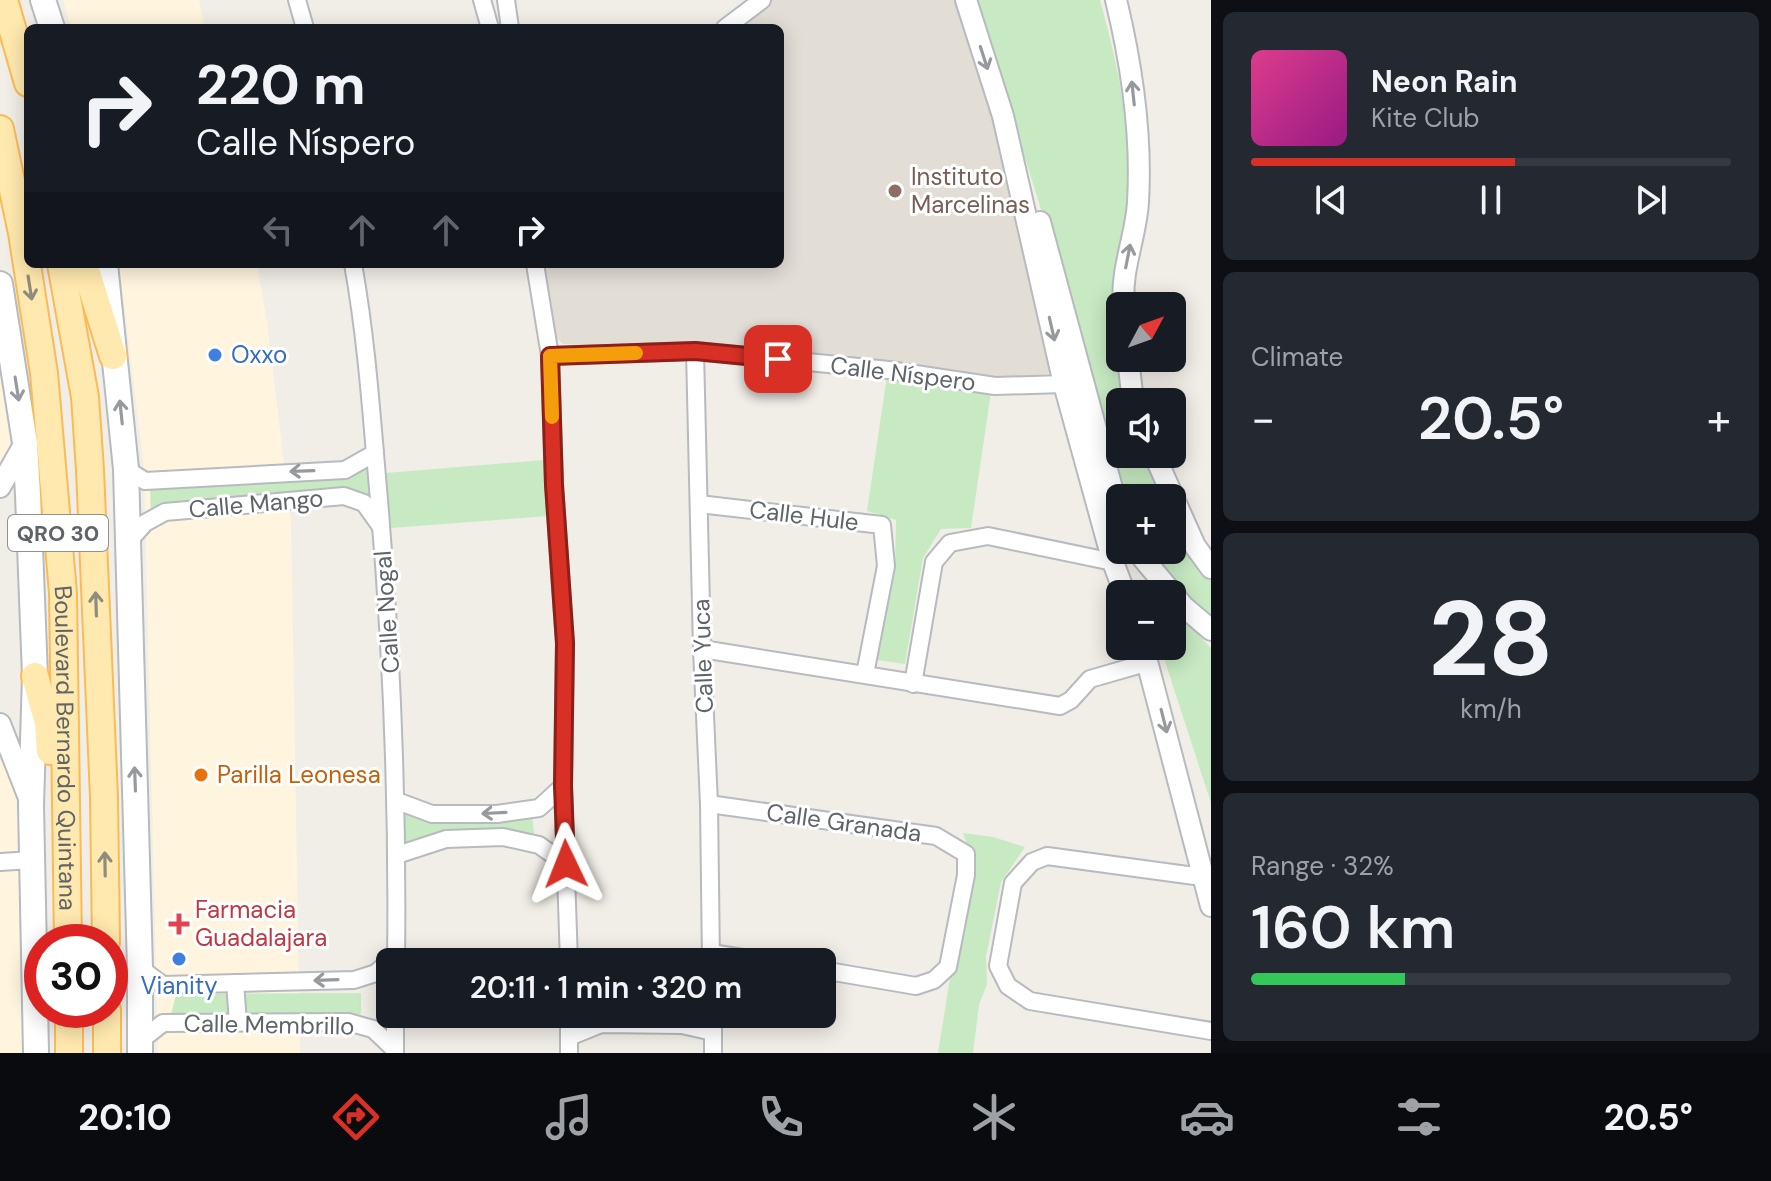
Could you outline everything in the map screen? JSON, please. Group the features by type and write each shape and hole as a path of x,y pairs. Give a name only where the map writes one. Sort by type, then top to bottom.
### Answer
{"main road":[{"path":"4,0 24,68"},
{"path":"43,0 51,24"},
{"name":"Boulevard Bernardo Quintana","path":"0,129 24,246"},
{"name":"Boulevard Bernardo Quintana","path":"28,268 44,373 63,593 68,924"},
{"name":"Boulevard Bernardo Quintana","path":"62,268 85,397 90,470 104,798 106,924"},
{"path":"85,268 113,356"},
{"path":"105,268 126,469 140,1047"},
{"name":"Boulevard Bernardo Quintana","path":"0,284 25,443 35,676 31,805 36,1053"},
{"path":"35,676 48,723 57,834 66,846"},
{"path":"69,1028 69,1053"},
{"path":"107,1028 107,1053"}],"street":[{"path":"297,0 304,24"},
{"path":"482,0 489,24"},
{"path":"506,0 509,24"},
{"path":"730,24 762,0"},
{"path":"966,0 1049,251 1111,484"},
{"path":"1116,0 1128,53 1139,152 1138,206 1122,292"},
{"path":"1003,116 1064,384 1106,537"},
{"name":"Calle Nogal","path":"353,268 381,527 397,801 396,948"},
{"path":"536,268 550,356 554,485 565,643 563,786 569,948"},
{"name":"Calle Níspero","path":"550,356 695,351 889,370 995,386 1064,384"},
{"name":"Calle Yuca","path":"695,351 711,948"},
{"path":"0,487 25,443"},
{"name":"Calle Mango","path":"126,469 145,481 345,470 375,453"},
{"path":"1161,468 1211,568"},
{"path":"254,473 257,504"},
{"name":"Calle Mango","path":"128,542 145,523 165,512 344,496 364,503 381,527"},
{"name":"Calle Hule","path":"699,504 882,525 886,566 865,674"},
{"path":"913,684 934,562 950,543 988,536 1106,561"},
{"path":"1148,564 1183,606 1211,630"},
{"path":"702,649 1060,706 1071,700 1090,679 1133,660"},
{"path":"1148,660 1211,906"},
{"path":"0,724 31,805"},
{"path":"397,801 432,814 497,814 539,808 563,786"},
{"name":"Calle Granada","path":"709,804 936,836 966,854 966,875 948,967 934,980 916,986 836,972"},
{"path":"397,855 446,839 503,837 539,845 566,864"},
{"path":"1202,877 1047,856 1032,862 1013,883 998,966 1008,986 1030,1001 1211,1031"},
{"path":"0,862 33,860"},
{"name":"Calle Membrillo","path":"140,968 163,985 354,980 376,973"},
{"path":"235,983 238,1022"},
{"name":"Calle Membrillo","path":"140,1047 163,1023 348,1022 373,1029 395,1051"},
{"path":"569,1045 601,1024 682,1025 713,1032"},
{"path":"395,1028 395,1051"},
{"path":"713,1028 713,1053"}],"shaded area":[{"path":"63,0 199,0 204,24 70,24"},
{"name":"Instituto Marcelinas","path":"764,0 954,0 992,118 1055,372 992,385 698,351 563,344 549,330 540,268 784,268 784,24 728,24"},
{"path":"119,268 258,268 291,521 300,1053 158,1053 144,467"},
{"path":"0,284 25,443 0,486"},
{"path":"0,724 31,805 33,924 24,924 24,1028 35,1028 36,1053 0,1053"}],"green space":[{"path":"976,0 1100,0 1119,78 1127,131 1129,184 1112,292 1106,292 1106,372 1120,372 1125,388 1106,388 1106,428"},
{"path":"888,369 992,385 971,528 941,529 923,558 905,664 870,659 895,569 896,520 867,511"},
{"path":"544,460 549,516 391,528 386,473"},
{"path":"368,466 370,499 151,515 150,488"},
{"path":"1117,468 1155,468 1162,484 1121,484"},
{"path":"1186,532 1211,577 1211,623 1186,600 1186,580 1171,580 1159,564 1186,564"},
{"path":"1186,622 1211,648 1211,803 1165,660 1186,660"},
{"path":"403,809 532,816 535,840 403,848"},
{"path":"963,833 993,837 1025,847 1001,882 986,957 987,984 979,1005 973,1053 938,1053 970,853"},
{"path":"361,993 361,1014 171,1015 176,994"},
{"path":"574,1028 627,1028 574,1030"}],"slow traffic":[{"path":"552,417 550,356 636,353"}],"place":[{"name":"Instituto Marcelinas","path":"895,191"},
{"name":"Oxxo","path":"215,355"},
{"name":"Parilla Leonesa","path":"201,775"},
{"name":"Farmacia Guadalajara","path":"179,924"},
{"name":"Vianity","path":"179,959"}],"route":[{"path":"566,864 563,786 565,643 554,485 550,356 695,351 778,359"}]}
